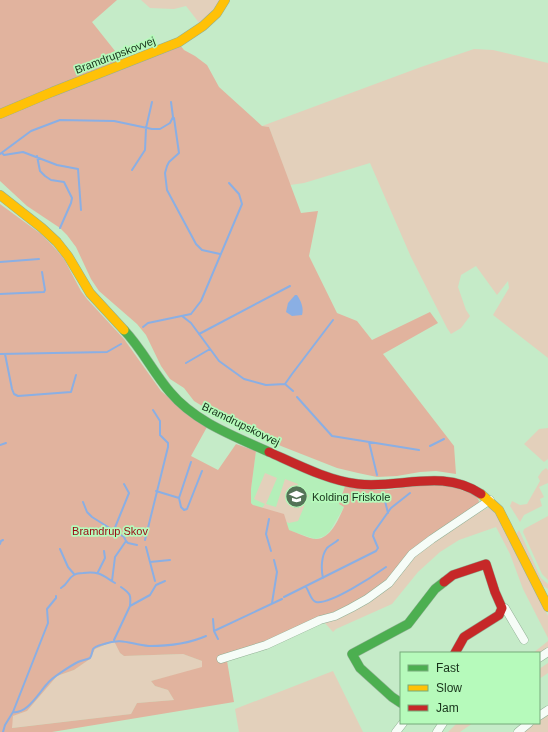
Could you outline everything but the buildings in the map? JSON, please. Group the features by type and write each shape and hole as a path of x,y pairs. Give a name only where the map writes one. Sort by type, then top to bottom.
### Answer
{"street":[{"name":"Bramdrupskovvej","path":"0,114 179,42 203,26 217,13 225,0"},
{"name":"Bramdrupskovvej","path":"0,195 58,244 71,259 84,284 94,298 139,348 167,389 186,409 222,430 298,464 355,484 383,484 438,480 454,482 475,489 490,500 499,510 548,607"},
{"path":"221,659 266,645 320,620 346,611 367,599 389,583 412,554 490,500"},
{"path":"400,702 360,668 352,654 408,624 436,589 453,575 486,564 502,608 504,608 524,640"},
{"path":"456,652 464,637 499,615 502,608"},
{"path":"396,732 402,724"},
{"path":"518,732 528,724"}],"shaded area":[{"path":"141,0 219,0 219,6 200,24 186,6 174,9 150,8"},
{"path":"474,49 493,50 548,63 548,358 493,315 509,288 508,281 497,295 476,266 461,275 458,287 466,310 470,316 461,328 451,334 411,257 370,163 304,183 290,185 269,127 262,126"},
{"path":"548,428 548,459 544,462 524,444 539,429"},
{"name":"Kolding Friskole","path":"256,451 345,486 339,504 344,507 330,531 325,536 315,539 288,530 251,503 251,489"},
{"path":"546,468 548,470 548,483 539,487 544,497 540,499 542,506 524,515 520,522 510,506 512,501 520,505 527,504 540,481 538,477"},
{"path":"265,473 277,478 266,504 276,507 285,479 298,484 291,505 295,507 300,493 309,495 298,521 289,523 259,512 265,504 254,499"},
{"path":"491,507 495,509 548,616 548,638 523,589 510,554 496,527 459,540 440,552 418,572 392,604 336,629 333,632 324,622 413,557 429,542 481,511"},
{"path":"548,516 548,580 542,574 523,532 524,529"},
{"path":"519,530 541,578 548,584 548,589 543,586 517,537"},
{"path":"115,641 120,653 124,656 183,654 202,661 202,668 151,681 155,686 168,690 174,700 137,703 131,714 11,728 13,716 27,711 57,676 74,670 90,659 95,649"},
{"path":"548,641 548,647 540,653 534,652"},
{"path":"548,663 548,673 540,678 540,668"},
{"path":"333,671 363,732 239,732 235,709"},
{"path":"548,714 548,732 523,732 534,724 540,724 540,719"},
{"path":"456,724 472,724 460,732 448,732"}],"green space":[{"path":"0,0 117,0 92,22 123,61 175,39 184,50 207,65 219,87 262,126 269,127 301,213 318,211 309,256 337,313 357,321 372,340 430,312 438,323 383,354 454,446 456,474 436,471 377,477 337,468 281,446 207,409 194,401 184,388 170,379 161,366 146,335 137,324 99,291 91,279 76,247 67,235 60,228 27,206 0,181"},
{"name":"Bramdrup Skov","path":"0,204 41,234 53,246 64,259 81,291 124,339 161,391 185,412 207,427 191,456 218,470 236,444 256,451 251,489 251,503 253,505 284,514 289,530 313,539 326,536 334,527 344,507 339,504 345,486 367,490 388,490 422,485 450,486 476,495 479,501 476,508 431,536 383,585 349,605 262,644 226,655 234,702 52,732 0,732","holes":["114,641 120,653 124,656 183,654 202,661 202,667 151,681 155,686 168,690 174,700 137,703 131,714 12,728 13,716 27,711 57,676 74,670 90,659 95,649"]}],"water":[{"path":"295,295 297,295 301,302 303,312 302,315 292,316 286,312 288,303"}],"waterway":[{"path":"132,170 145,150 146,128 152,102"},
{"path":"0,154 31,131 60,120 114,121 152,129 160,129 170,123 173,117 171,102"},
{"path":"174,118 179,153 169,162 167,166 165,173 167,190 196,244 202,250 220,254"},
{"path":"2,153 4,155 23,152 57,165 78,169 81,210"},
{"path":"37,156 40,171 51,180 64,182 72,198 60,228"},
{"path":"143,327 148,323 191,314 201,301 242,204 239,194 229,183"},
{"path":"0,262 39,259"},
{"path":"0,294 44,292 42,272"},
{"path":"199,334 290,286"},
{"path":"182,316 191,323 219,361 244,379 266,385 285,384 333,320"},
{"path":"0,354 107,352 121,344"},
{"path":"186,363 210,349"},
{"path":"5,354 12,389 14,394 18,396 71,392 76,375"},
{"path":"285,384 293,391"},
{"path":"297,397 332,436 419,450"},
{"path":"145,540 168,447 168,443 160,435 160,421 153,410"},
{"path":"430,446 444,439"},
{"path":"369,442 377,475"},
{"path":"0,445 6,443"},
{"path":"179,498 191,462"},
{"path":"156,491 179,498 181,507 184,510 187,509 202,471"},
{"path":"114,530 129,493 124,484"},
{"path":"284,597 376,551 378,548 373,536 374,532 391,508 410,493"},
{"path":"384,497 388,513"},
{"path":"83,502 87,512 92,517 124,537 126,541 115,557 112,581"},
{"path":"269,519 266,534 271,551"},
{"path":"0,544 3,540"},
{"path":"323,578 322,567 325,551 338,540"},
{"path":"126,541 137,545"},
{"path":"146,547 155,581"},
{"path":"60,549 68,567 74,574"},
{"path":"98,572 105,558 104,551"},
{"path":"150,562 170,560"},
{"path":"272,603 277,572 274,560"},
{"path":"306,587 314,601 323,602 352,589 386,567"},
{"path":"61,588 70,578 80,573 97,573 115,583"},
{"path":"114,640 130,606 150,595 156,585 165,581"},
{"path":"121,587 130,595 130,606"},
{"path":"3,732 5,725 13,712 48,623 47,609 56,596"},
{"path":"214,631 282,599"},
{"path":"213,619 214,631 218,639"},
{"path":"13,712 18,712 28,707 53,678 80,661 90,658 95,647 117,641 149,646 171,645 185,643 206,636"}],"traffic: fast":[{"path":"124,330 170,392 180,403 203,420 229,434 269,452"},
{"path":"400,702 360,668 352,654 408,624 435,589 444,582"}],"traffic: slow":[{"path":"0,114 179,42 203,26 217,13 225,0"},
{"path":"0,195 42,228 57,242 68,256 90,293 124,330"},
{"path":"481,494 499,510 548,607"}],"traffic: jam":[{"path":"269,452 324,476 347,482 374,485 421,481 451,482 466,486 481,494"},
{"path":"444,582 453,575 486,564 502,608 499,615 464,637 456,652"}],"place":[{"name":"Kolding Friskole","path":"296,497"}]}
